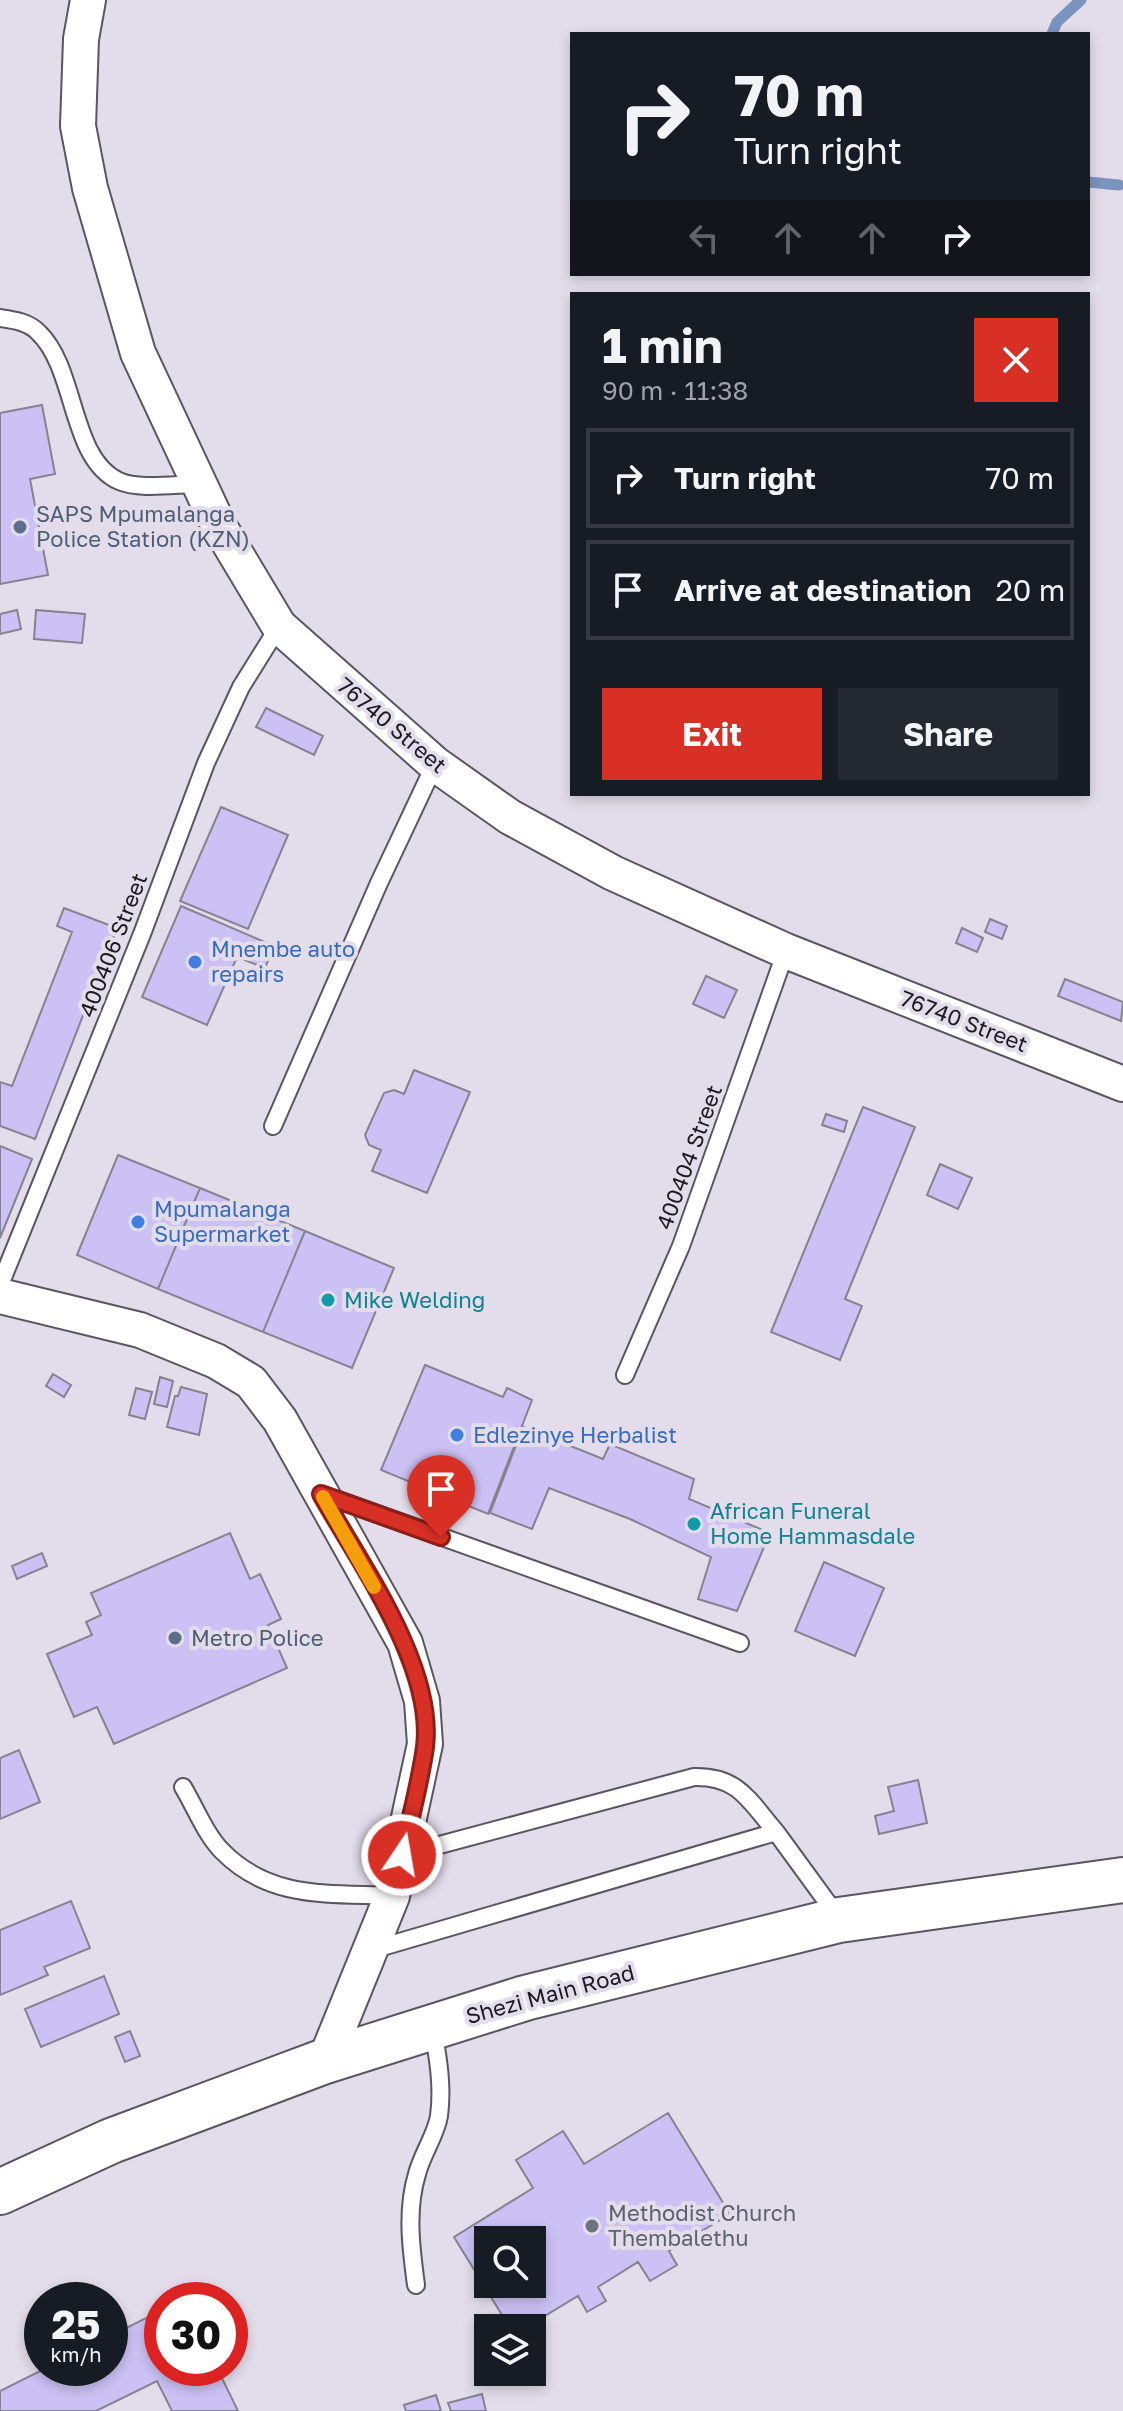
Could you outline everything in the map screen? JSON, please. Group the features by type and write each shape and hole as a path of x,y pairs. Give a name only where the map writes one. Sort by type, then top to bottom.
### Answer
{"street":[{"name":"76740 Street","path":"88,0 81,39 78,126 90,188 138,353 219,526 279,626 435,764 510,817 613,873 786,951 1123,1084"},
{"path":"0,1296 140,1330 216,1361 251,1382 280,1420 405,1643 422,1701 425,1744 392,1896 325,2061"},
{"name":"Shezi Main Road","path":"0,2192 111,2141 325,2061 525,1998 839,1920 1123,1880"}],"lane":[{"path":"0,318 20,321 29,326 48,345 58,363 92,455 103,471 128,485 199,484"},
{"name":"400406 Street","path":"0,1285 142,934 206,763 241,687 279,626"},
{"path":"273,1126 379,883 435,764"},
{"name":"400404 Street","path":"625,1375 681,1246 786,951"},
{"path":"321,1494 740,1643"},
{"path":"402,1855 694,1777 717,1776 739,1788 776,1832 839,1920"},
{"path":"183,1787 220,1849 253,1877 276,1887 392,1896"},
{"path":"372,1950 776,1832"},
{"path":"416,2285 410,2208 416,2175 438,2120 440,2100 441,2077 433,2027"}],"building":[{"name":"SAPS Mpumalanga Police Station (KZN)","path":"42,405 55,474 30,479 48,575 0,584 0,413"},
{"path":"17,610 21,629 0,634 0,614"},
{"path":"36,610 85,614 82,643 34,639"},
{"path":"266,708 323,736 314,755 256,727"},
{"path":"221,807 288,835 248,929 180,901"},
{"name":"Mnembe auto repairs","path":"181,906 274,946 265,968 237,957 207,1025 142,997"},
{"path":"64,908 117,928 35,1139 0,1126 0,1082 12,1086 72,932 57,926"},
{"path":"990,919 1007,926 1002,939 985,932"},
{"path":"962,928 983,938 977,952 956,943"},
{"path":"706,976 737,990 724,1018 693,1004"},
{"path":"1065,979 1123,1002 1121,1021 1058,996"},
{"path":"414,1070 470,1092 427,1193 372,1171 381,1150 369,1145 365,1135 384,1093 394,1090 404,1094"},
{"path":"863,1107 915,1127 845,1299 862,1306 840,1360 771,1332"},
{"path":"826,1114 847,1121 844,1132 822,1125"},
{"path":"0,1146 32,1159 0,1238"},
{"name":"Mpumalanga Supermarket","path":"118,1155 200,1188 158,1289 77,1255"},
{"path":"940,1164 972,1178 958,1209 927,1195"},
{"path":"200,1188 305,1231 263,1332 158,1289"},
{"name":"Mike Welding","path":"305,1231 394,1268 352,1368 263,1332"},
{"name":"Edlezinye Herbalist","path":"425,1365 503,1397 507,1388 532,1400 488,1514 381,1470"},
{"path":"53,1374 71,1385 64,1397 46,1386"},
{"path":"160,1377 173,1381 167,1407 154,1404"},
{"path":"181,1387 207,1394 199,1435 167,1427 175,1396 178,1396"},
{"path":"136,1388 152,1392 145,1419 129,1415"},
{"name":"African Funeral Home Hammasdale","path":"523,1427 603,1459 610,1444 694,1479 689,1499 770,1533 737,1611 698,1599 711,1557 630,1519 549,1488 532,1529 490,1513"},
{"path":"230,1533 250,1579 260,1574 281,1619 268,1625 287,1668 114,1744 97,1707 74,1717 47,1654 92,1635 86,1622 101,1615 91,1593"},
{"path":"42,1553 47,1566 17,1579 12,1566"},
{"path":"824,1562 884,1588 855,1656 795,1631"},
{"path":"19,1750 40,1802 0,1819 0,1758"},
{"path":"918,1780 927,1823 879,1834 875,1816 894,1811 888,1787"},
{"path":"71,1901 90,1948 44,1967 48,1975 0,1995 0,1930"},
{"path":"104,1976 119,2014 41,2047 25,2009"},
{"path":"130,2031 140,2056 125,2062 115,2037"},
{"name":"Methodist Church Thembalethu","path":"668,2113 730,2214 669,2251 677,2265 650,2281 638,2262 598,2287 606,2301 587,2312 578,2296 546,2315 501,2314 492,2298 546,2298 546,2226 474,2226 474,2270 454,2237 533,2188 516,2160 563,2131 584,2164"},
{"path":"144,2319 144,2386 147,2386 96,2411 0,2411 0,2391 24,2379 24,2386 128,2386 128,2327"},
{"path":"160,2386 226,2386 238,2411 172,2411"},
{"path":"482,2394 486,2411 451,2411 448,2403"},
{"path":"436,2395 441,2411 406,2411 404,2405"}],"waterway":[{"path":"1053,32 1057,22 1081,0"},
{"path":"1090,182 1119,185"}],"slow traffic":[{"path":"323,1497 374,1587"}],"place":[{"name":"SAPS Mpumalanga Police Station (KZN)","path":"20,527"},
{"name":"Mnembe auto repairs","path":"195,962"},
{"name":"Mpumalanga Supermarket","path":"138,1222"},
{"name":"Mike Welding","path":"328,1300"},
{"name":"Edlezinye Herbalist","path":"457,1435"},
{"name":"African Funeral Home Hammasdale","path":"694,1524"},
{"name":"Metro Police","path":"175,1638"},
{"name":"Methodist Church Thembalethu","path":"592,2226"}],"route":[{"path":"402,1855 425,1744 422,1701 405,1643 321,1494 441,1537"}]}
